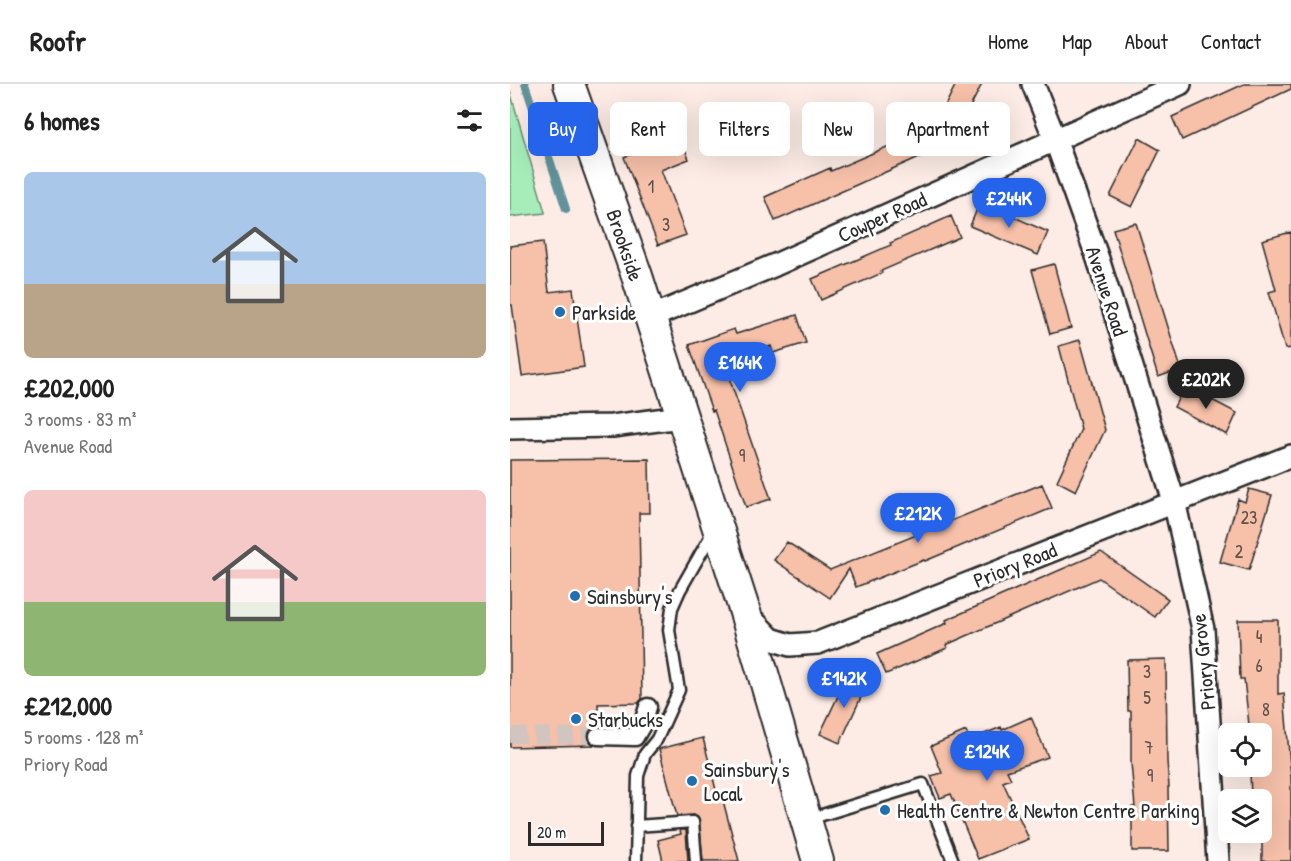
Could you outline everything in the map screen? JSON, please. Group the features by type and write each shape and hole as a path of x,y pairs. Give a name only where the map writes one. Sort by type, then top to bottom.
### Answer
{"main road":[{"name":"Brookside","path":"568,84 637,276 745,612 818,861"}],"street":[{"name":"Avenue Road","path":"1033,84 1098,259 1174,501"},
{"name":"Cowper Road","path":"650,318 775,265 1180,84"},
{"path":"510,428 612,426 681,417"},
{"name":"Priory Road","path":"745,612 771,639 790,645 818,643 1291,456"},
{"name":"Priory Grove","path":"1174,501 1203,629 1218,861"},
{"path":"598,736 635,737 648,707"}],"lane":[{"path":"636,861 638,776 645,754 657,740 680,690 669,630 672,608 716,526"},
{"path":"806,820 923,784 953,861"},
{"path":"636,826 693,822 696,861"}],"green space":[{"path":"510,91 545,213 510,217"}],"building":[{"path":"956,84 982,84 973,102 947,102"},
{"path":"1244,84 1291,84 1291,89 1182,140 1172,117"},
{"path":"1139,138 1160,150 1132,207 1110,196"},
{"path":"886,147 886,156 921,156 775,221 765,197 830,168 831,171 866,156 874,156 874,152"},
{"path":"687,154 689,159 661,170 686,235 658,245 624,157"},
{"path":"980,202 1048,232 1038,255 970,226"},
{"path":"951,216 960,237 821,300 812,279"},
{"path":"1136,223 1181,369 1158,377 1113,229"},
{"path":"1291,232 1291,348 1285,349 1269,292 1276,290 1262,240"},
{"name":"Parkside","path":"543,242 549,292 573,289 584,367 522,376 512,305 510,305 510,246"},
{"path":"1054,264 1071,328 1050,334 1032,270"},
{"path":"797,315 806,343 773,353 771,346 724,363 771,499 746,507 714,410 712,411 689,345 734,329 736,334"},
{"path":"1080,340 1105,430 1076,491 1057,481 1081,429 1059,346"},
{"path":"1185,386 1237,413 1227,435 1174,407"},
{"name":"Sainsbury's","path":"649,459 650,513 639,513 642,699 638,703 598,704 598,726 593,727 588,735 589,741 594,745 510,747 510,460"},
{"path":"1042,484 1052,508 856,587 849,569 830,598 774,560 787,542 830,570"},
{"path":"1249,489 1272,495 1249,570 1220,562 1238,499 1245,502"},
{"path":"1101,552 1168,599 1155,617 1099,578 886,674 877,654 947,623 946,620"},
{"path":"1238,620 1278,620 1278,694 1284,693 1291,778 1291,861 1262,861 1262,843 1272,843 1272,789 1251,789 1250,777 1272,777 1272,723 1249,723 1244,679 1240,679"},
{"path":"1166,659 1169,851 1132,851 1132,807 1135,807 1127,660"},
{"path":"848,675 867,684 840,743 820,734"},
{"path":"1031,717 1048,757 1007,771 1011,779 1003,782 1029,839 978,859 951,794 940,798 931,776 942,773 931,746 966,731 970,740 1001,727 1002,730"},
{"path":"703,738 717,794 721,793 739,861 703,861 699,818 693,815 677,816 659,749"},
{"path":"680,830 686,830 688,861 663,861 658,840 681,834"}],"waterway":[{"path":"525,84 566,209"}],"tunnel":[{"path":"510,735 598,736"}],"place":[{"name":"Parkside","path":"560,312"},
{"name":"Sainsbury's","path":"575,596"},
{"name":"Starbucks","path":"576,719"},
{"name":"Sainsbury's Local","path":"692,781"},
{"name":"Health Centre & Newton Centre Parking","path":"885,810"}]}
